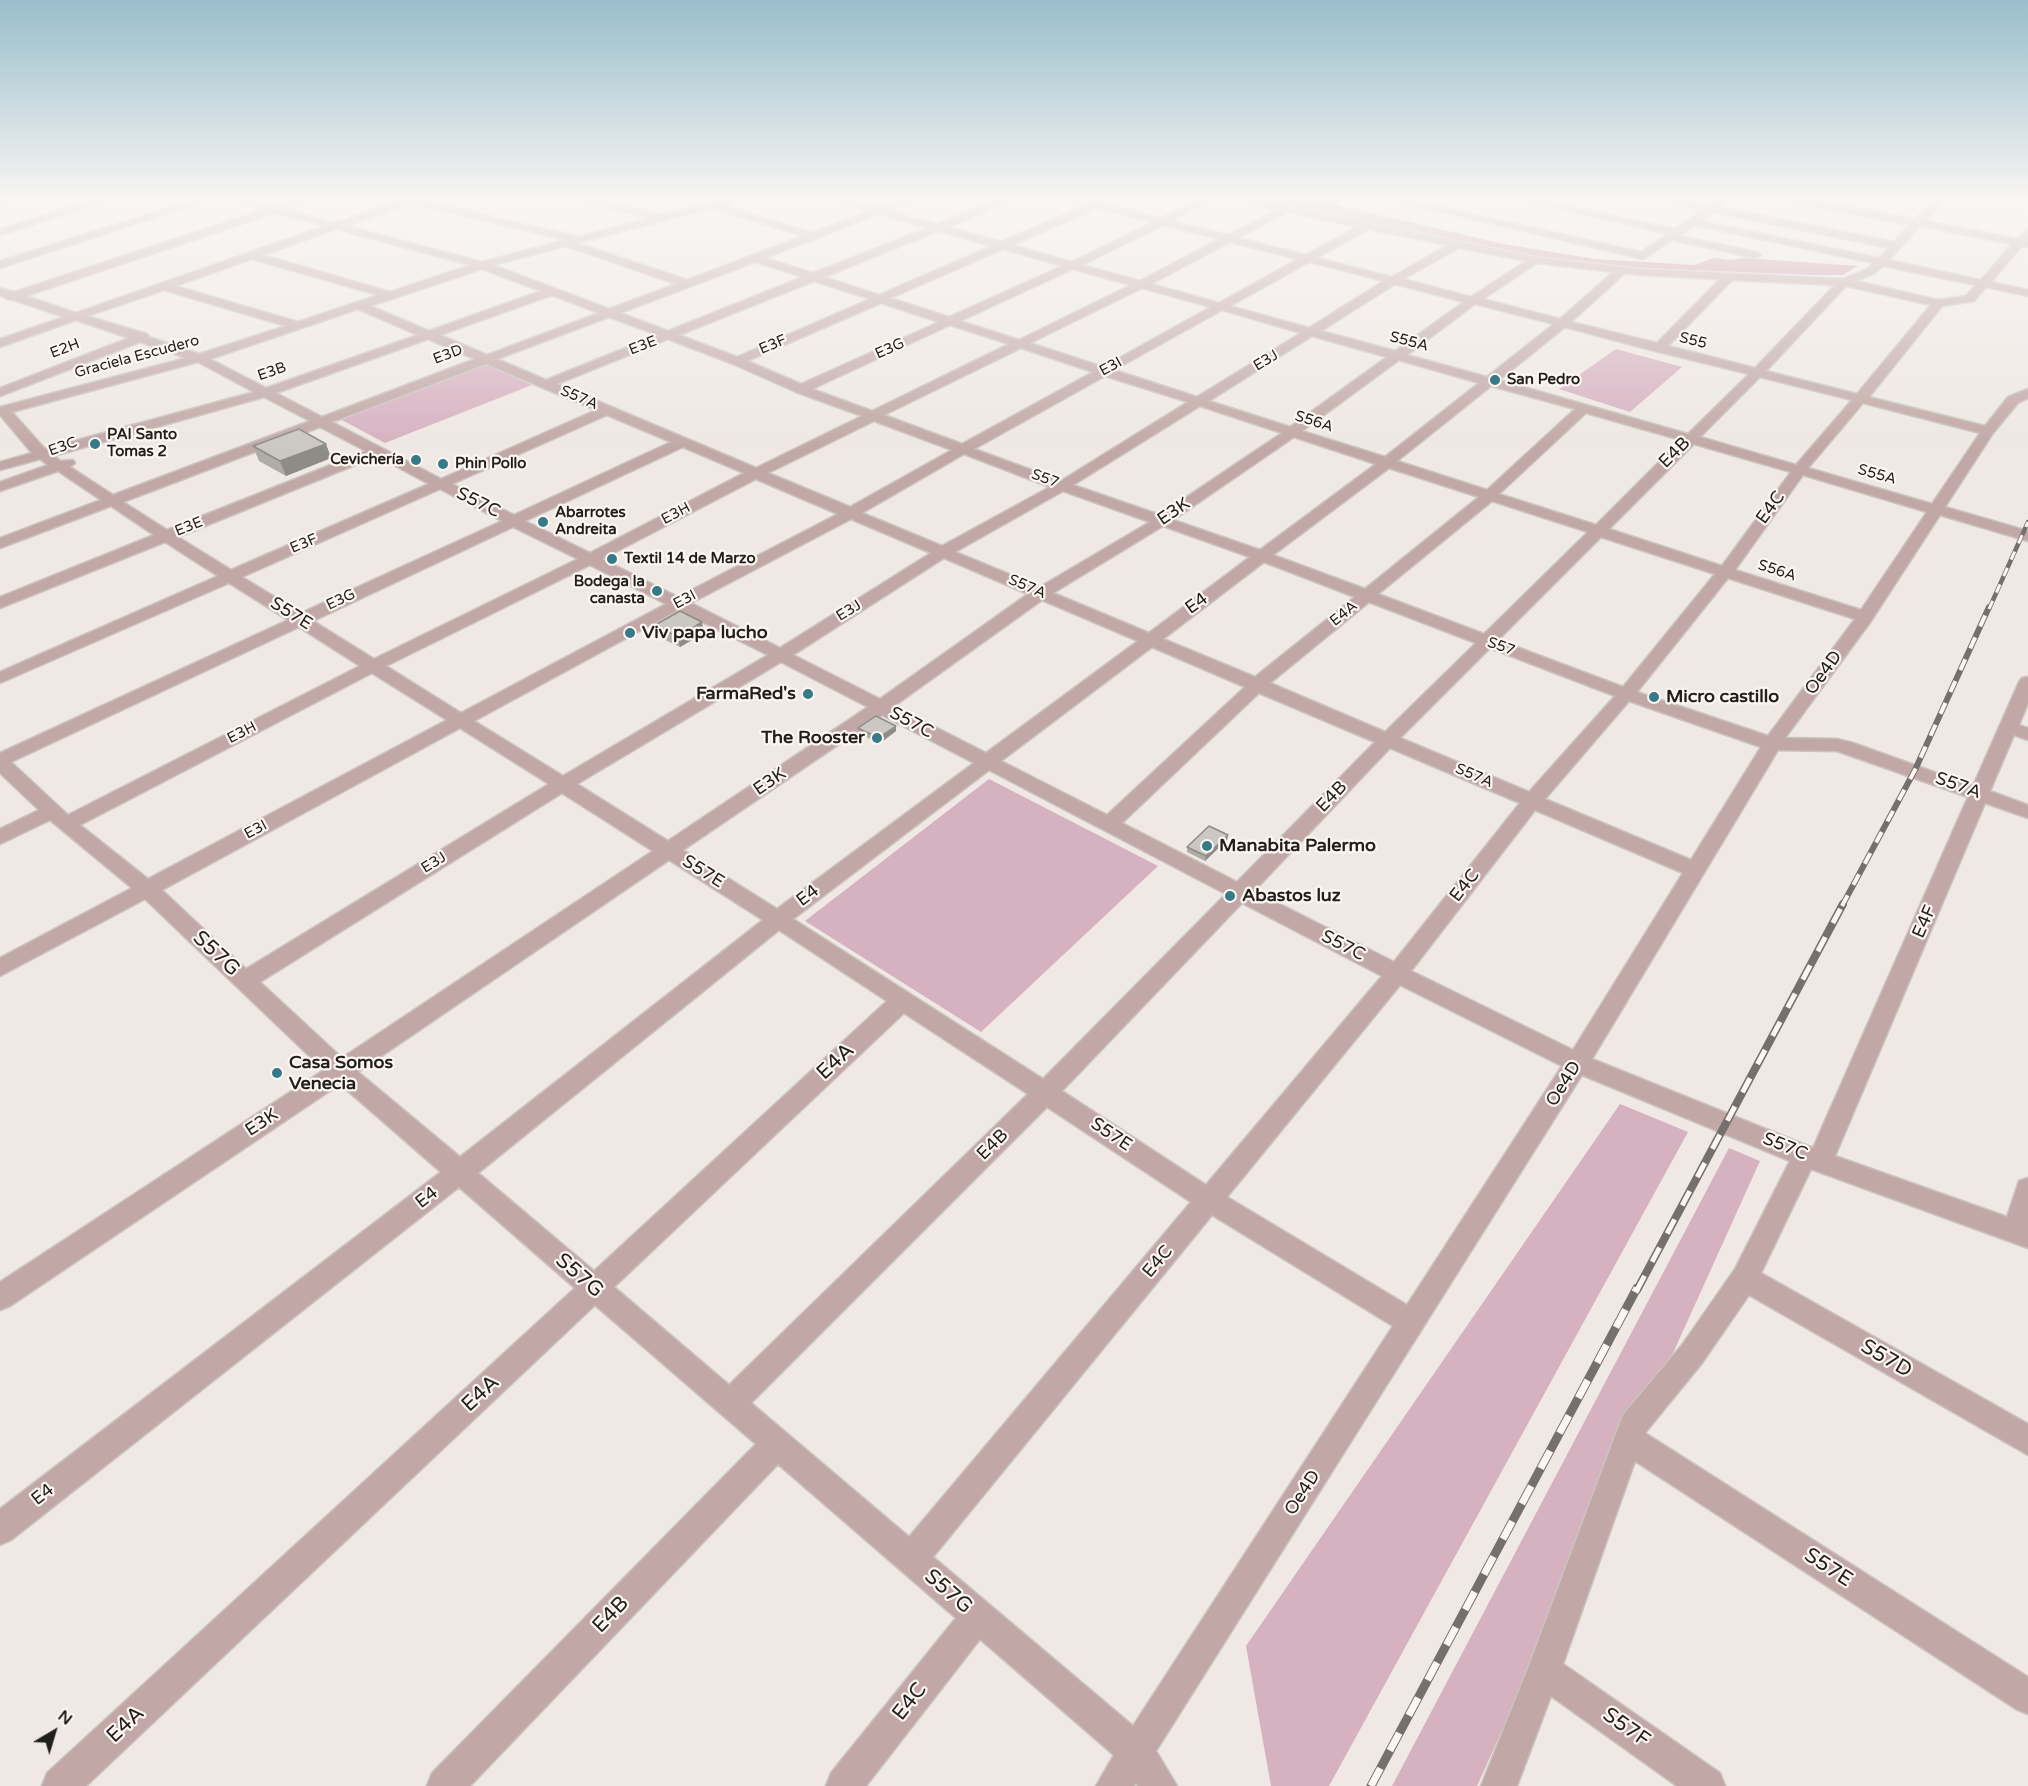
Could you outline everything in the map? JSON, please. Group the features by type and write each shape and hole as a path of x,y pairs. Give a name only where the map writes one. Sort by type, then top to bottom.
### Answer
{"street":[{"path":"0,301 54,283"},
{"path":"0,343 170,283"},
{"path":"349,283 389,295"},
{"name":"Graciela Escudero","path":"1,404 199,358 425,283"},
{"name":"S57","path":"528,283 1062,486 1262,556 1626,694 1772,744 1837,745 1854,749"},
{"name":"E3D","path":"0,543 684,283"},
{"name":"E3E","path":"546,384 800,283"},
{"name":"S56A","path":"830,283 1865,617"},
{"name":"E3F","path":"737,361 915,283"},
{"name":"E3G","path":"801,388 1033,283"},
{"name":"S55A","path":"1134,283 1584,408 2028,536"},
{"name":"E3H","path":"0,837 59,817 373,666 589,560 756,472 1143,283"},
{"name":"E3I","path":"0,968 851,513 1261,283"},
{"name":"E3J","path":"244,981 563,784 781,655 943,552 1062,486 1314,332 1389,283"},
{"name":"S55","path":"1407,283 1988,430"},
{"name":"E3K","path":"0,1297 882,707 1041,593 1163,520 1292,432 1499,283"},
{"name":"E4","path":"0,1529 460,1172 778,919 1386,463 1563,323 1607,283"},
{"path":"1659,348 1722,283"},
{"name":"E4B","path":"731,1403 1046,1092 1388,740 1689,438 1757,373 1843,283"},
{"path":"1850,283 1938,303 1970,299 1985,283"},
{"path":"1986,283 2028,293"},
{"path":"163,286 297,325"},
{"name":"S57C","path":"0,291 199,358 442,485 781,655 1397,974 1577,1064 1813,1159"},
{"name":"E3B","path":"0,465 265,393 550,292"},
{"name":"E4C","path":"911,1559 1397,974 1532,801 1626,694 1725,572 1800,470 1938,303"},
{"name":"S57A","path":"358,305 1695,870"},
{"name":"E2H","path":"1,404 143,338"},
{"name":"Oe4D","path":"1114,1786 1577,1064 1772,744 1865,617 1988,430 2013,400 2028,393"},
{"name":"E3C","path":"0,487 238,400"},
{"name":"S57E","path":"1,404 41,454 166,537 668,849 1046,1092 1209,1200 1412,1323"},
{"name":"E4A","path":"1108,825 1257,685 1489,496 1584,408"},
{"name":"E3F","path":"0,678 608,410"},
{"name":"E3G","path":"0,761 683,442"},
{"name":"E3E","path":"0,603 378,451"},
{"name":"E4F","path":"1499,1786 1544,1671 1632,1425 1692,1354 1744,1278 1813,1159 1981,794 2007,727 2028,682"},
{"path":"2007,727 2028,734"},
{"name":"S57A","path":"1854,749 2028,812"},
{"name":"S57G","path":"0,761 59,817 146,888 341,1071 594,1289 731,1403 776,1445 977,1617 1137,1751 1159,1786"},
{"name":"E4A","path":"60,1786 902,1000"},
{"path":"1813,1159 2022,1234 2028,1189"},
{"name":"S57D","path":"1744,1278 2028,1440"},
{"name":"S57E","path":"1627,1439 2028,1697"},
{"name":"E4B","path":"445,1786 776,1445"},
{"name":"E4C","path":"844,1786 977,1617"},
{"name":"S57F","path":"1544,1671 1707,1786"}],"shaded area":[{"path":"1616,349 1682,367 1630,412 1559,389"},
{"path":"484,364 532,385 385,443 338,418"},
{"path":"989,779 1158,866 981,1032 805,921"},
{"path":"1620,1104 1688,1132 1329,1786 1271,1786 1246,1646"},
{"path":"1729,1148 1760,1161 1477,1786 1392,1786"}],"building":[{"path":"299,429 326,444 280,461 253,446"},
{"path":"680,611 702,622 678,637 655,625"},
{"path":"876,716 896,726 878,738 858,728"},
{"name":"Manabita Palermo","path":"1209,826 1228,835 1206,856 1187,847"}],"railway":[{"path":"1989,609 2028,522"},
{"path":"1842,906 1915,770 1989,607"},
{"path":"1637,1290 1843,904"},
{"path":"1371,1786 1637,1288"}],"place":[{"name":"San Pedro","path":"1495,380"},
{"name":"PAI Santo Tomas 2","path":"95,444"},
{"name":"Cevichería","path":"416,460"},
{"name":"Phin Pollo","path":"443,464"},
{"name":"Abarrotes Andreita","path":"543,522"},
{"name":"Textil 14 de Marzo","path":"612,559"},
{"name":"Bodega la canasta","path":"657,591"},
{"name":"Viv papa lucho","path":"630,633"},
{"name":"FarmaRed's","path":"808,694"},
{"name":"Micro castillo","path":"1654,697"},
{"name":"The Rooster","path":"877,738"},
{"name":"Manabita Palermo","path":"1207,846"},
{"name":"Abastos luz","path":"1230,896"},
{"name":"Casa Somos Venecia","path":"277,1073"}]}
